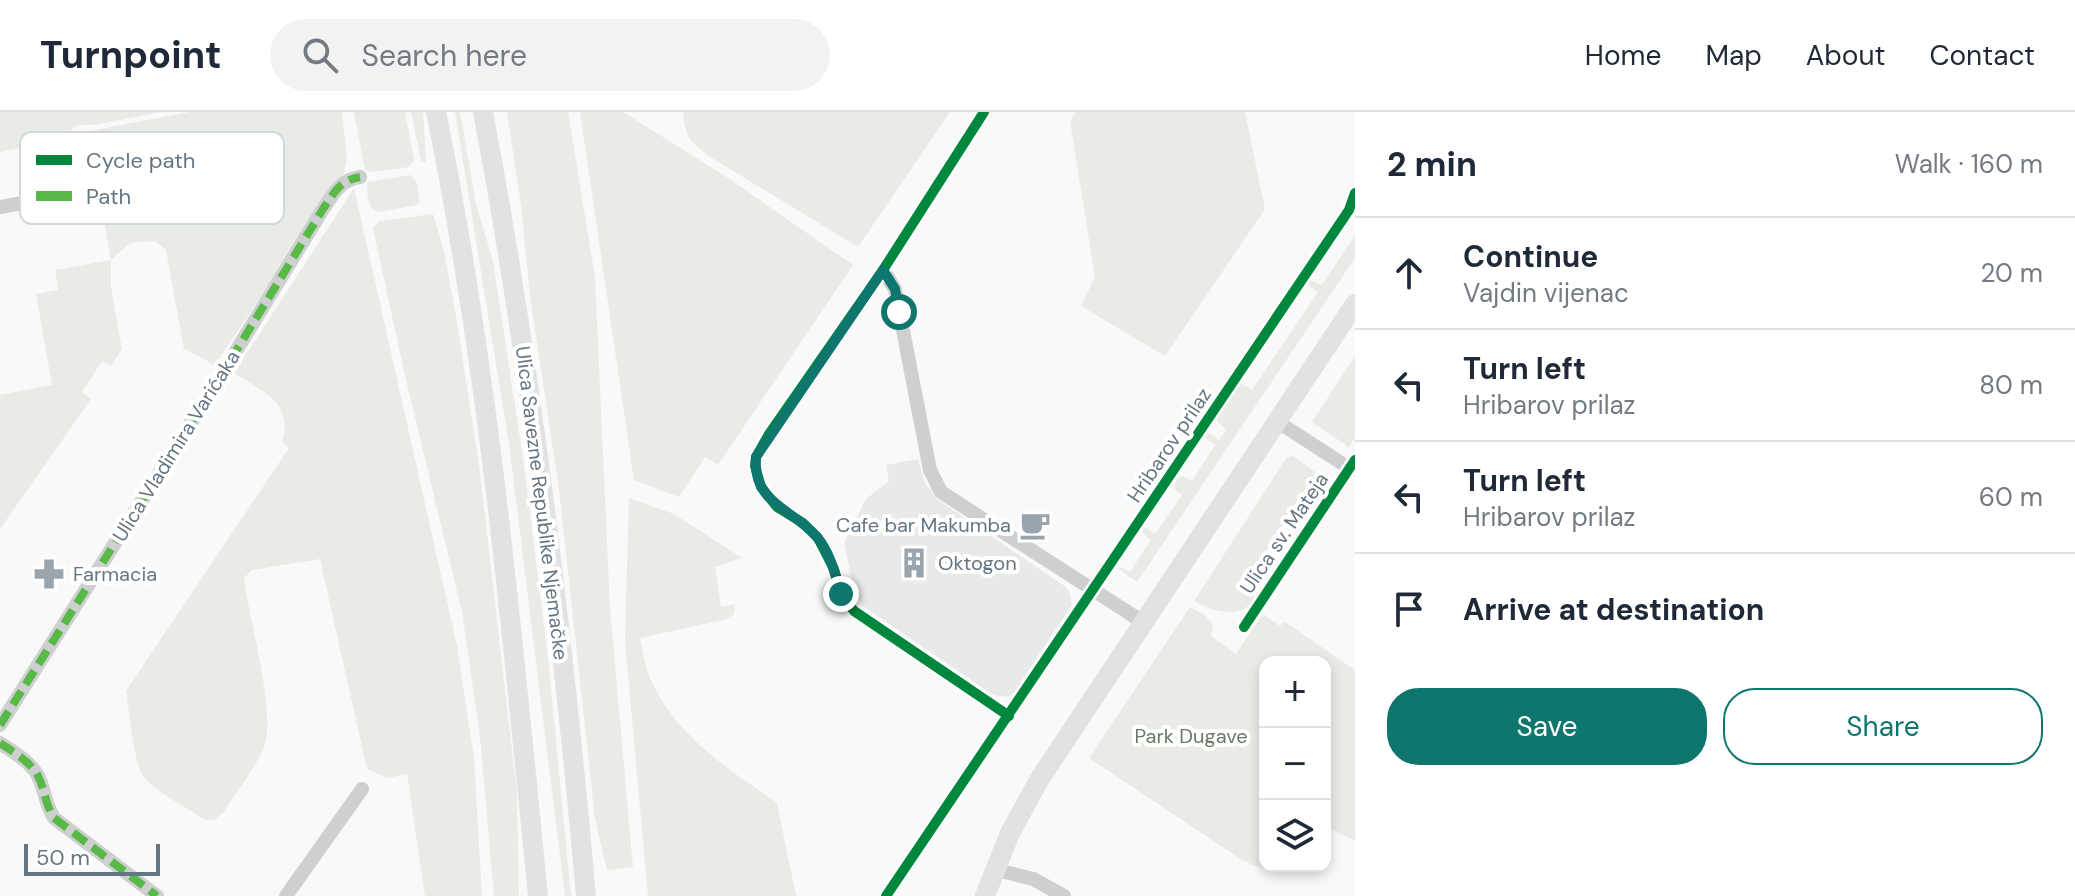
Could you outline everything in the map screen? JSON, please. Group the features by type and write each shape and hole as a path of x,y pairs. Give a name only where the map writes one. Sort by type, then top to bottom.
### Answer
{"main road":[{"path":"436,112 450,180 484,397 538,896"},
{"name":"Ulica Savezne Republike Njemačke","path":"483,112 538,458 557,607 586,896"},
{"path":"985,896 1019,813 1355,304"},
{"path":"996,896 997,870"}],"street":[{"path":"984,112 883,270 769,434 756,457 755,466 761,487 777,507 803,523 818,538 834,569 841,594 854,611 1009,716"},
{"name":"Ulica Vladimira Varićaka","path":"0,725 323,209 347,179 360,177"},
{"name":"Hribarov prilaz","path":"886,896 1349,210 1355,193"},
{"path":"0,207 20,203"},
{"path":"883,270 895,289 930,470 941,492 1143,622"},
{"name":"Ulica sv. Mateja","path":"1244,627 1352,464 1278,422"},
{"path":"0,743 33,768 54,818 157,896"},
{"path":"286,896 362,789"},
{"path":"997,870 1033,879 1064,896"}],"shaded area":[{"path":"918,459 925,483 937,499 1066,587 1070,593 1072,605 1013,694 1007,697 993,695 863,606 855,595 844,543 866,499 889,481 886,465"}],"green space":[{"path":"0,112 161,112 94,125 77,125 69,132 20,132 20,148 0,152"},
{"path":"190,112 342,112 347,160 344,172 215,365 184,349 166,250 155,241 130,243 111,260 105,224 284,224 284,132 89,131"},
{"path":"354,112 405,112 414,160 409,167 372,172 365,170"},
{"path":"411,112 423,112 426,162 421,161"},
{"path":"455,112 460,112 476,204 493,261 524,465 548,658 571,896 565,896 509,444"},
{"path":"507,112 568,112 595,277 610,608 633,867 607,870 595,819 559,489"},
{"path":"580,112 623,112 725,176 853,265 718,465 705,457 679,497 634,480"},
{"path":"683,112 950,112 858,247 707,155 689,137"},
{"path":"1076,112 1245,112 1265,209 1165,356 1081,306 1095,277 1070,121"},
{"path":"411,175 417,183 420,202 417,205 378,212 369,204 368,182"},
{"path":"354,188 457,646 474,758 482,896 425,896 407,774 388,778 367,769 320,559 252,570 244,578 264,687 267,728 265,744 258,760 223,813 214,820 205,820 155,788 143,776 134,748 126,691 289,448 282,442 285,428 279,407 265,392 234,373"},
{"path":"433,214 444,251 457,322 480,472 517,794 519,896 494,896 480,737 462,612 373,228 379,221"},
{"path":"1355,235 1355,258 1137,582 1117,568 1130,572 1151,540 1142,529 1147,528 1155,534 1182,495 1174,489 1176,479 1182,476 1192,481 1215,445 1205,434 1209,433 1219,440 1226,430 1215,419 1239,382 1252,390 1318,292 1308,285 1309,280 1322,285"},
{"path":"111,260 111,287 122,349 111,366 102,361 82,392 91,399 0,529 0,395 52,385 36,294 58,290 55,270"},
{"path":"1355,356 1355,437 1349,447 1312,422"},
{"path":"1293,456 1315,472 1320,487 1305,509 1296,504 1250,577 1261,585 1252,600 1246,608 1233,612 1212,609 1194,601 1287,457"},
{"path":"629,498 674,514 742,558 715,567 721,607 735,604 734,614 727,619 640,638 651,680 689,735 777,803 796,896 648,896 625,641"},
{"name":"Park Dugave","path":"1190,607 1205,615 1213,625 1211,636 1236,654 1263,614 1280,626 1285,622 1355,670 1355,841 1331,829 1331,656 1259,656 1259,866 1239,858 1089,758"}],"marked path":[{"path":"0,725 323,209 342,184 360,177"},
{"path":"0,743 35,771 54,818 157,896"}],"cycle path":[{"path":"984,112 883,270 769,434 756,457 755,466 761,487 777,507 803,523 818,538 834,569 841,594 854,611 1009,716"},
{"path":"886,896 1349,210 1355,193"},
{"path":"1244,627 1355,460"}],"place":[{"name":"Cafe bar Makumba","path":"1035,525"},
{"name":"Oktogon","path":"914,563"},
{"name":"Farmacia","path":"49,574"}],"route":[{"path":"841,594 834,569 818,538 803,523 777,507 761,487 755,466 756,457 883,270 895,289 899,312"}]}
